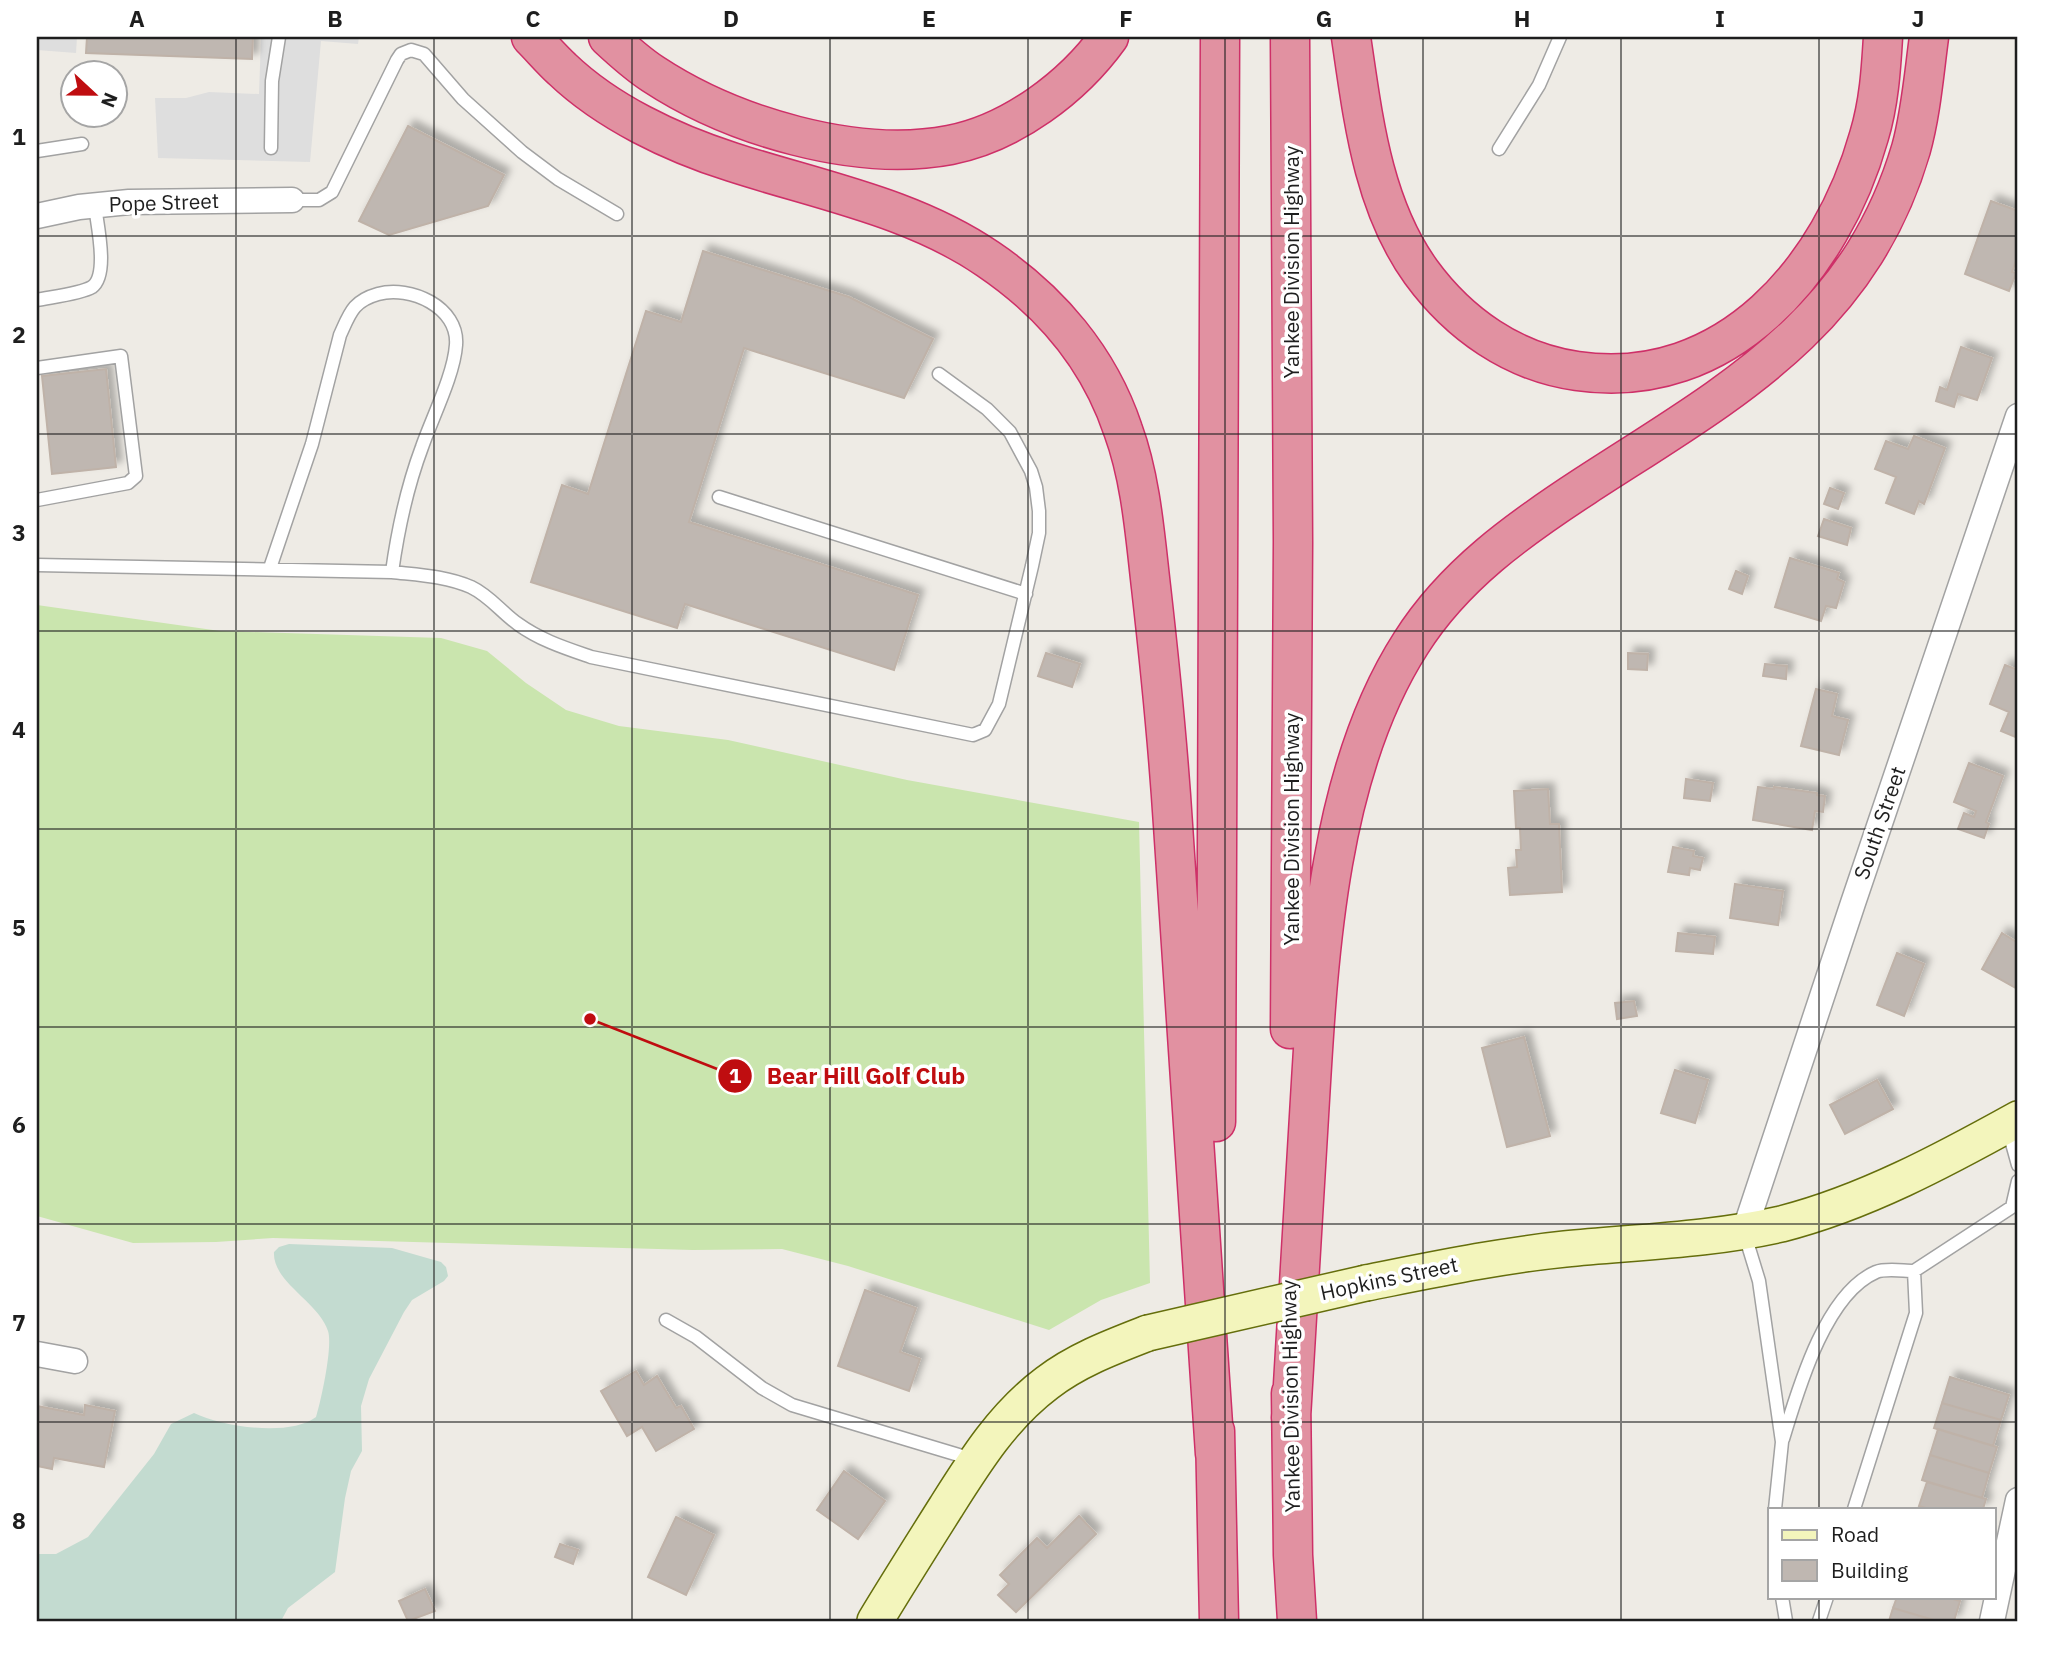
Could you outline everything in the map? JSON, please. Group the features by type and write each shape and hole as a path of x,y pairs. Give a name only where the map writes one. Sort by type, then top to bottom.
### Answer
{"highway":[{"path":"531,37 563,71 594,95 657,132 727,161 866,201 947,235 988,258 1051,312 1082,349 1104,384 1125,434 1132,463 1146,544 1165,705 1215,1454"},
{"path":"608,37 635,62 667,83 759,125 845,147 904,150 952,145 992,131 1018,118 1066,84 1096,55 1109,37"},
{"path":"1219,1621 1215,1454 1220,37"},
{"name":"Yankee Division Highway","path":"1290,37 1293,315 1289,1171 1291,1418 1297,1621"},
{"path":"1351,37 1370,156 1396,226 1420,271 1452,309 1501,346 1518,355 1552,366 1610,374 1656,370 1709,351 1727,341 1768,309 1805,268 1836,219 1861,161 1877,103 1883,37"},
{"path":"1291,1418 1317,976 1334,861 1347,804 1363,744 1385,687 1422,625 1488,555 1543,513 1746,380 1787,346 1824,309 1872,241 1902,176 1912,146 1921,100 1929,37"}],"main road":[{"name":"Hopkins Street","path":"875,1621 976,1460 1012,1414 1047,1383 1085,1359 1148,1333 1366,1283 1524,1254 1744,1232 1804,1217 1905,1177 2012,1122"}],"street":[{"name":"Pope Street","path":"37,216 95,205 129,202 292,200"},
{"name":"South Street","path":"1744,1232 2018,416"},
{"path":"37,1354 75,1361"},
{"path":"1992,1621 2018,1500"}],"lane":[{"path":"271,148 272,81 279,37"},
{"path":"1499,149 1539,85 1560,37"},
{"path":"292,200 319,200 332,192 397,60 401,54 411,50 424,54 463,99 523,152 558,179 617,214"},
{"path":"37,152 82,144"},
{"path":"37,300 88,289 97,281 101,266 95,205"},
{"path":"270,568 302,475 340,335 355,304 366,297 383,292 416,297 440,308 450,318 457,343 403,512 392,572"},
{"path":"37,368 121,356 136,476 128,483 37,500"},
{"path":"37,565 270,568 392,572 444,578 459,582 486,596 533,634 554,645 591,657 973,735 985,730 999,705 1039,533 1036,487 1031,471 1010,432 987,409 939,374"},
{"path":"719,497 1026,594"},
{"path":"2012,1122 2018,1165"},
{"path":"1774,1508 1782,1442 1806,1366 1849,1290 1878,1271 1914,1271 2012,1207 2018,1181"},
{"path":"1744,1232 1759,1281 1782,1442"},
{"path":"1854,1508 1916,1314 1914,1271"},
{"path":"666,1320 696,1337 768,1392 792,1405 976,1460"},
{"path":"1782,1598 1786,1621"},
{"path":"1819,1621 1827,1598"}],"green space":[{"path":"37,605 220,631 441,638 487,651 526,683 566,710 619,726 728,740 907,780 1139,822 1150,1283 1101,1300 1049,1330 848,1266 782,1249 693,1250 273,1238 133,1243 37,1216"},
{"path":"289,1244 392,1248 441,1262 446,1267 448,1276 412,1300 369,1379 361,1406 362,1451 351,1471 335,1572 288,1608 281,1621 37,1621 37,1554 56,1554 88,1537 154,1454 171,1424 194,1413 238,1426 256,1428 290,1427 316,1417 328,1361 328,1331 315,1311 280,1273 275,1263 274,1252"}],"shaded area":[{"path":"37,37 77,37 76,53 37,50"},
{"path":"261,37 359,37 358,44 321,41 310,162 158,158 155,98 186,98 209,92 259,94"}],"building":[{"path":"87,37 253,37 252,59 86,53"},
{"path":"408,126 504,175 488,206 389,235 359,221"},
{"path":"1991,201 2018,211 2018,255 2012,272 2016,273 2009,291 1965,274"},
{"path":"703,251 849,297 933,339 904,398 744,348 689,522 918,595 894,670 685,604 677,628 531,582 562,485 588,494 646,311 681,322"},
{"path":"1961,347 1992,358 1977,400 1958,394 1954,407 1936,401 1940,387 1947,390"},
{"path":"106,369 116,467 52,474 42,376"},
{"path":"1914,436 1945,448 1924,504 1919,501 1914,514 1886,503 1896,477 1875,469 1886,441 1908,449"},
{"path":"1830,488 1844,493 1838,509 1824,504"},
{"path":"1824,519 1851,528 1847,545 1818,536"},
{"path":"1790,558 1839,573 1837,579 1844,582 1836,608 1826,606 1821,621 1775,607"},
{"path":"1736,571 1748,576 1742,594 1729,589"},
{"path":"1046,653 1080,664 1072,687 1038,676"},
{"path":"1628,653 1648,654 1647,670 1628,669"},
{"path":"1765,664 1787,666 1786,679 1763,676"},
{"path":"2005,665 2018,670 2018,738 2001,731 2009,712 1990,704"},
{"path":"1816,689 1837,694 1832,716 1848,720 1839,755 1801,746"},
{"path":"1969,763 2003,776 1986,822 1989,824 1984,838 1958,829 1964,813 1974,817 1976,811 1954,802"},
{"path":"1686,779 1713,783 1710,801 1684,798"},
{"path":"1758,787 1774,787 1825,796 1823,812 1815,811 1812,830 1753,820"},
{"path":"1548,789 1550,824 1559,824 1562,892 1510,895 1508,868 1517,867 1516,850 1521,850 1520,828 1516,828 1514,791"},
{"path":"1673,847 1694,851 1693,856 1703,858 1700,870 1690,868 1689,875 1668,872"},
{"path":"1735,884 1783,891 1778,925 1730,918"},
{"path":"1678,933 1715,937 1713,954 1676,951"},
{"path":"2002,933 2018,943 2016,988 1982,969"},
{"path":"1897,953 1924,964 1904,1016 1877,1005"},
{"path":"1634,1001 1637,1016 1617,1019 1615,1003"},
{"path":"1524,1037 1550,1136 1507,1147 1482,1048"},
{"path":"1675,1070 1708,1080 1695,1123 1661,1113"},
{"path":"1877,1080 1893,1109 1845,1134 1830,1105"},
{"path":"865,1290 916,1308 900,1352 920,1359 909,1391 838,1366"},
{"path":"636,1371 644,1385 657,1376 676,1408 681,1406 694,1429 656,1451 642,1427 627,1436 601,1391"},
{"path":"1950,1377 2009,1395 2001,1420 1942,1403"},
{"path":"1942,1403 2001,1420 1993,1446 1934,1428"},
{"path":"85,1405 115,1411 104,1467 54,1458 52,1469 37,1466 37,1406 84,1415"},
{"path":"1938,1429 1997,1447 1989,1473 1930,1455"},
{"path":"1930,1455 1989,1473 1982,1498 1922,1480"},
{"path":"844,1471 885,1501 858,1539 817,1510"},
{"path":"1927,1482 1986,1499 1983,1508 1919,1506"},
{"path":"1079,1516 1096,1534 1016,1612 998,1595 1009,1584 1000,1575 1037,1538 1047,1548"},
{"path":"676,1517 714,1535 686,1595 648,1577"},
{"path":"560,1544 578,1550 573,1564 555,1557"},
{"path":"425,1589 435,1611 408,1621 399,1601"},
{"path":"1897,1598 1950,1598 1960,1601 1954,1621 1937,1621 1893,1608"},
{"path":"1893,1608 1937,1621 1889,1621"}],"place":[{"name":"Bear Hill Golf Club","path":"590,1019"}]}
